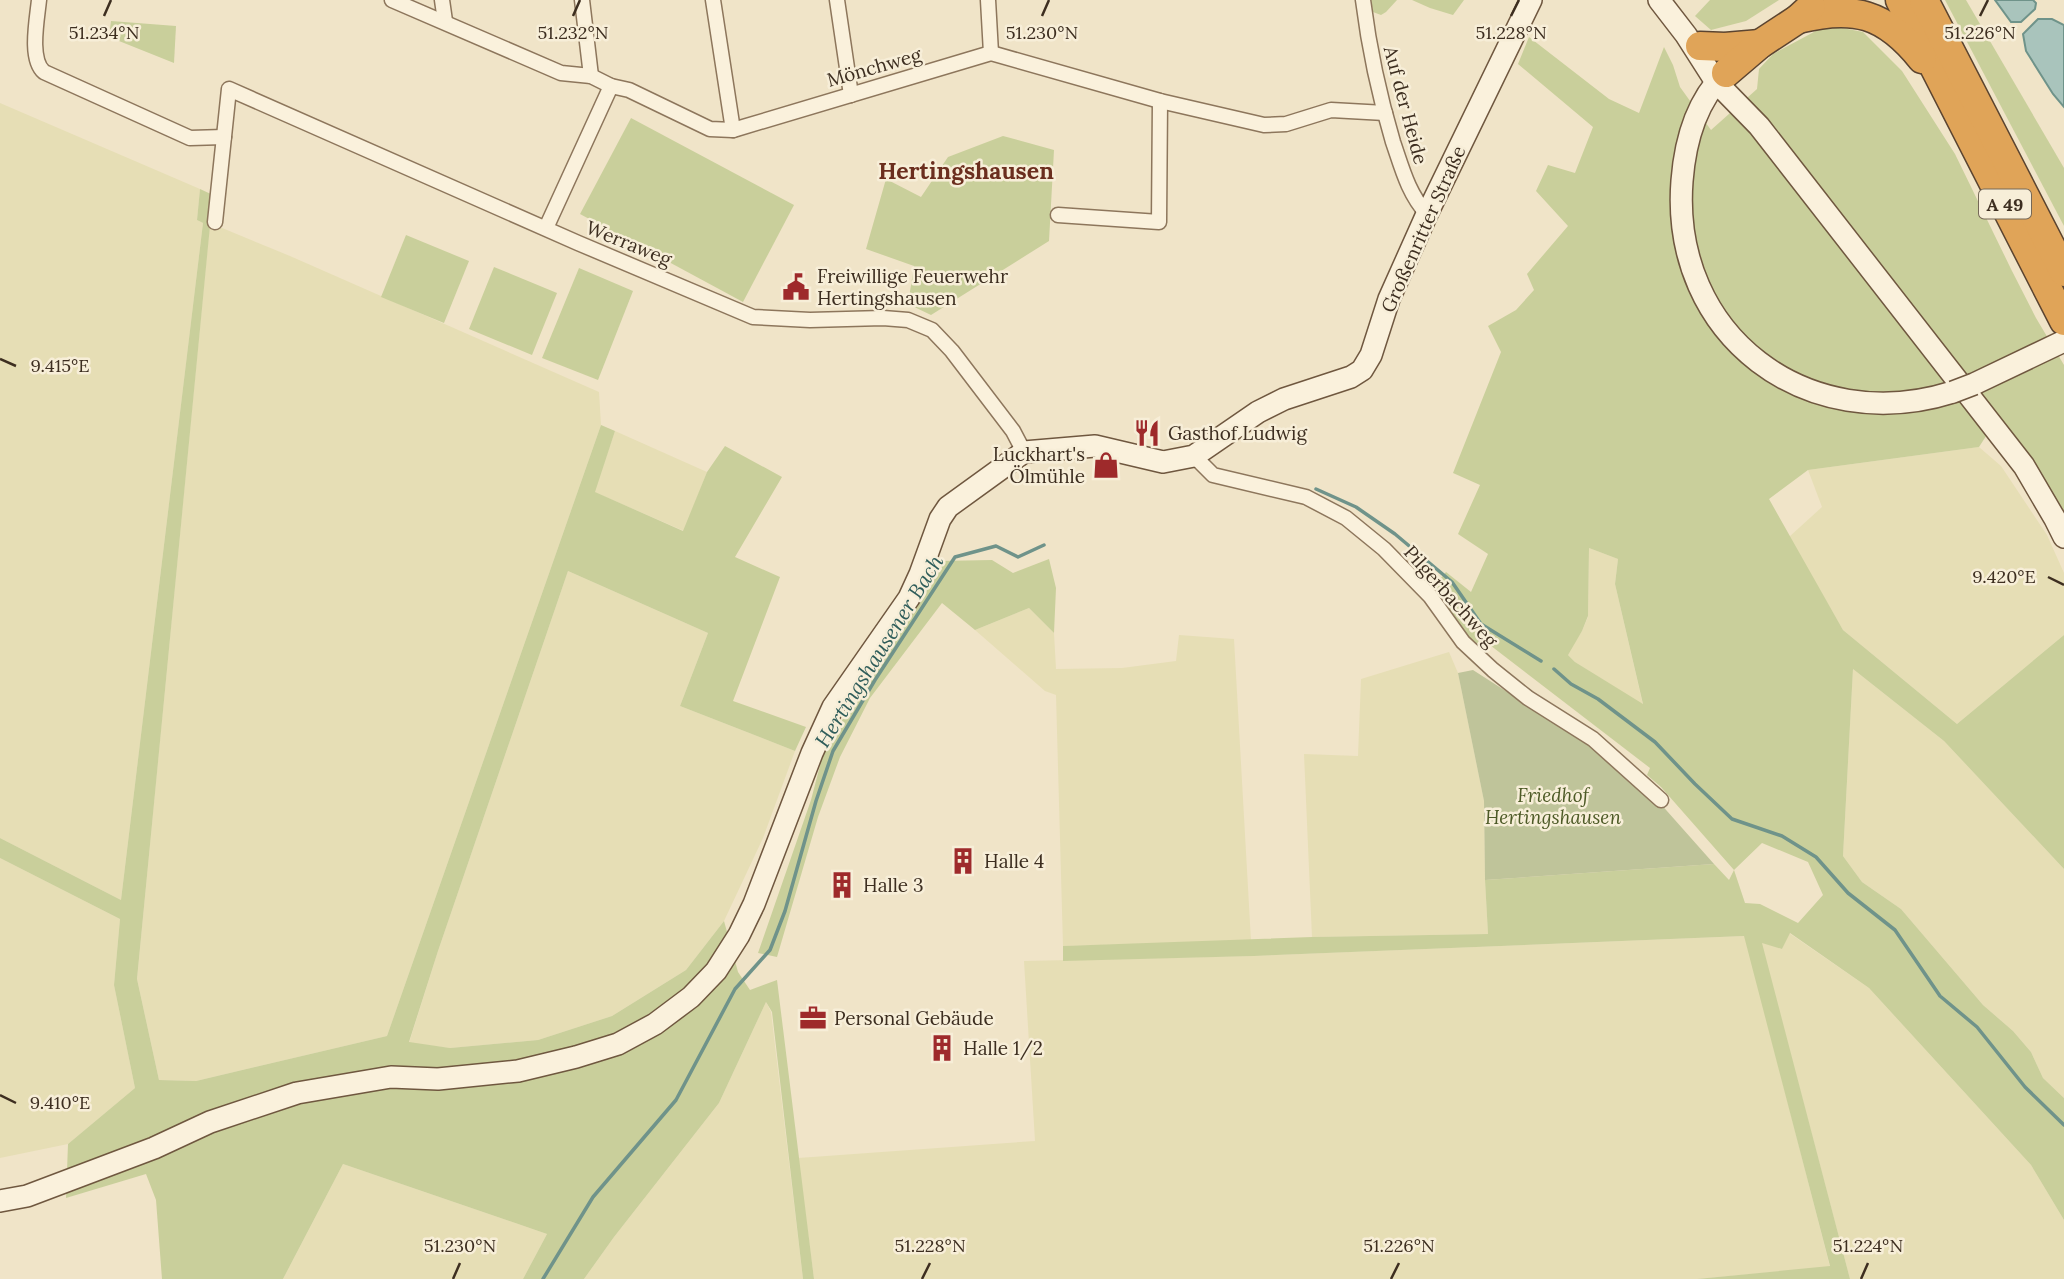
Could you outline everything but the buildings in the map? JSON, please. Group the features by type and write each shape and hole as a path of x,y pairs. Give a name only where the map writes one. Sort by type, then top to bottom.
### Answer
{"highway":[{"name":"A 49","path":"1900,0 2064,321"},
{"name":"A 49","path":"1924,0 2064,272"},
{"path":"1721,78 1760,44 1808,9 1860,13 1871,18 1916,51 1945,88"},
{"path":"1693,41 1733,47 1760,44"}],"street":[{"path":"38,0 35,57 38,67 44,72 190,138 224,137"},
{"name":"Mönchweg","path":"392,0 561,72 591,76 611,86 629,90 710,129 733,130 991,53"},
{"path":"442,0 445,21"},
{"path":"582,0 591,76"},
{"path":"713,0 733,130"},
{"path":"837,0 851,94"},
{"path":"988,0 991,53 1160,101 1264,125 1286,124 1331,110 1384,113"},
{"name":"Auf der Heide","path":"1363,0 1384,113 1406,181 1427,214"},
{"name":"Großenritter Straße","path":"1024,452 1095,446 1163,461 1194,456 1267,407 1351,377 1362,370 1371,355 1389,299 1427,214 1531,0"},
{"path":"1659,0 1721,78 1749,107 1759,127 2024,466 2064,537"},
{"path":"1721,78 1697,114 1688,140 1681,202 1684,237 1700,289 1719,321 1759,363 1793,384 1830,397 1850,402 1885,404 1919,401 1954,392 2064,341"},
{"path":"546,228 611,86"},
{"name":"Werraweg","path":"215,222 229,89 753,317 810,320 883,318 908,320 932,330 952,351 1013,430 1024,452"},
{"path":"1059,215 1159,222 1160,101"},
{"path":"0,1201 27,1196 154,1148 210,1122 297,1093 391,1077 438,1079 518,1071 618,1044 655,1024 691,997 716,971 739,935 833,707 909,598 940,519 948,507 1024,452"},
{"name":"Pilgerbachweg","path":"1194,456 1213,475 1306,497 1346,518 1384,549 1430,596 1464,642 1493,670 1528,698 1593,739 1661,800"}],"shaded area":[{"path":"0,103 200,189 197,220 203,223 121,900 0,838"},
{"path":"210,223 599,392 601,425 387,1036 196,1081 159,1080 137,979"},
{"path":"615,431 707,472 684,531 594,492"},
{"path":"1979,447 2001,466 2047,535 2064,573 2064,635 1957,724 1843,630 1789,537 1822,507 1808,470"},
{"path":"1589,548 1618,559 1615,584 1643,705 1575,662 1567,654 1588,617"},
{"path":"568,571 708,633 680,706 795,751 763,838 724,921 686,970 612,1016 538,1040 450,1048 409,1043 438,951"},
{"path":"1029,608 1054,633 1056,669 1122,668 1176,661 1179,635 1234,639 1251,941 1063,946 1056,695 1045,691 975,630"},
{"path":"1449,652 1458,673 1484,801 1488,934 1312,937 1304,754 1358,756 1361,679"},
{"path":"1853,669 1944,741 2064,869 2064,1098 2043,1078 2031,1052 2013,1031 1983,1005 1901,909 1862,882 1843,856"},
{"path":"0,858 120,919 114,985 135,1088 68,1144 0,1158"},
{"path":"1789,933 1869,988 2031,1165 2064,1220 2064,1279 1850,1279 1761,942 1782,949"},
{"path":"1745,936 1830,1267 1697,1279 814,1279 798,1158 1035,1141 1024,961 1254,956"},
{"path":"766,1002 771,1012 803,1279 584,1279 719,1103"},
{"path":"343,1164 547,1234 523,1279 283,1279"}],"green space":[{"path":"1371,0 1397,0 1381,15 1373,12"},
{"path":"1412,0 1464,0 1453,15"},
{"path":"1710,0 1779,0 1746,21 1711,30 1695,16"},
{"path":"1945,0 1966,0 2064,168 2064,226"},
{"path":"111,21 176,26 174,63 109,37"},
{"path":"1827,25 1863,32 1902,71 1955,154 2036,318 2064,365 2064,517 2041,472 1999,416 1979,447 1808,470 1769,499 1843,630 1957,724 2064,635 2064,869 1944,741 1853,669 1843,856 1862,882 1901,909 1983,1005 2013,1031 2031,1052 2043,1078 2064,1098 2064,1220 2031,1165 1869,988 1790,933 1782,949 1762,943 1850,1279 1697,1279 1830,1266 1744,936 1063,961 1063,946 1488,934 1485,880 1714,864 1729,880 1734,870 1661,787 1647,775 1650,768 1486,642 1474,644 1432,589 1446,572 1471,592 1488,554 1458,534 1480,485 1453,473 1501,352 1488,326 1516,310 1534,290 1527,274 1568,226 1536,191 1548,165 1575,173 1593,127 1518,64 1529,37 1609,99 1639,113 1664,47 1680,87 1711,130 1757,89 1759,69 1773,54","holes":["1589,548 1618,559 1615,584 1643,704 1568,655 1588,616","1762,843 1808,862 1823,895 1798,923 1760,904 1745,903 1734,870"]},
{"path":"631,118 794,205 743,302 580,214"},
{"path":"1003,136 1054,150 1049,241 931,315 908,304 914,266 866,249 886,179 921,197 948,157"},
{"path":"200,189 213,195 137,979 159,1080 196,1081 387,1036 601,425 615,431 595,492 683,531 707,472 725,446 782,477 735,557 780,577 733,701 806,727 795,751 680,706 708,633 568,571 409,1042 450,1048 538,1040 612,1016 686,970 724,921 738,972 750,990 777,980 814,1279 803,1279 772,1012 766,1002 719,1103 584,1279 523,1279 547,1234 343,1164 283,1279 162,1279 156,1200 146,1174 66,1198 68,1144 135,1088 114,985 120,919 0,858 0,838 121,900 203,223 197,220"},
{"path":"406,235 469,261 444,323 381,297"},
{"path":"494,267 557,293 532,355 469,329"},
{"path":"579,268 633,291 598,380 542,358"},
{"path":"1049,559 1056,588 1054,633 1029,608 975,630 942,603 870,698 840,757 818,817 777,957 758,953 811,800 822,758 833,735 939,561 992,560 1013,573"},
{"name":"Friedhof Hertingshausen","path":"1473,670 1584,741 1659,802 1714,864 1485,880 1484,801 1458,673"}],"water":[{"path":"1995,0 2033,0 2036,3 2035,9 2021,22 2011,22"},
{"path":"2038,19 2052,19 2064,25 2064,107 2026,51 2023,34"}],"waterway":[{"name":"Hertingshausener Bach","path":"1316,489 1356,507 1395,534 1452,582 1481,624 1541,661"},
{"name":"Hertingshausener Bach","path":"543,1279 593,1197 676,1100 735,989 770,950 785,911 833,751 875,680 955,557 996,546 1018,557 1044,545"},
{"name":"Hertingshausener Bach","path":"1554,669 1571,684 1598,699 1655,742 1732,819 1782,836 1816,857 1848,893 1895,930 1940,996 1977,1027 2025,1087 2064,1125"}],"place":[{"name":"Freiwillige Feuerwehr Hertingshausen","path":"796,287"},
{"name":"Gasthof Ludwig","path":"1147,433"},
{"name":"Luckhart's Ölmühle","path":"1106,465"},
{"name":"Halle 4","path":"963,861"},
{"name":"Halle 3","path":"842,885"},
{"name":"Personal Gebäude","path":"813,1018"},
{"name":"Halle 1/2","path":"942,1048"}],"district":[{"name":"Hertingshausen","path":"966,170"}]}
